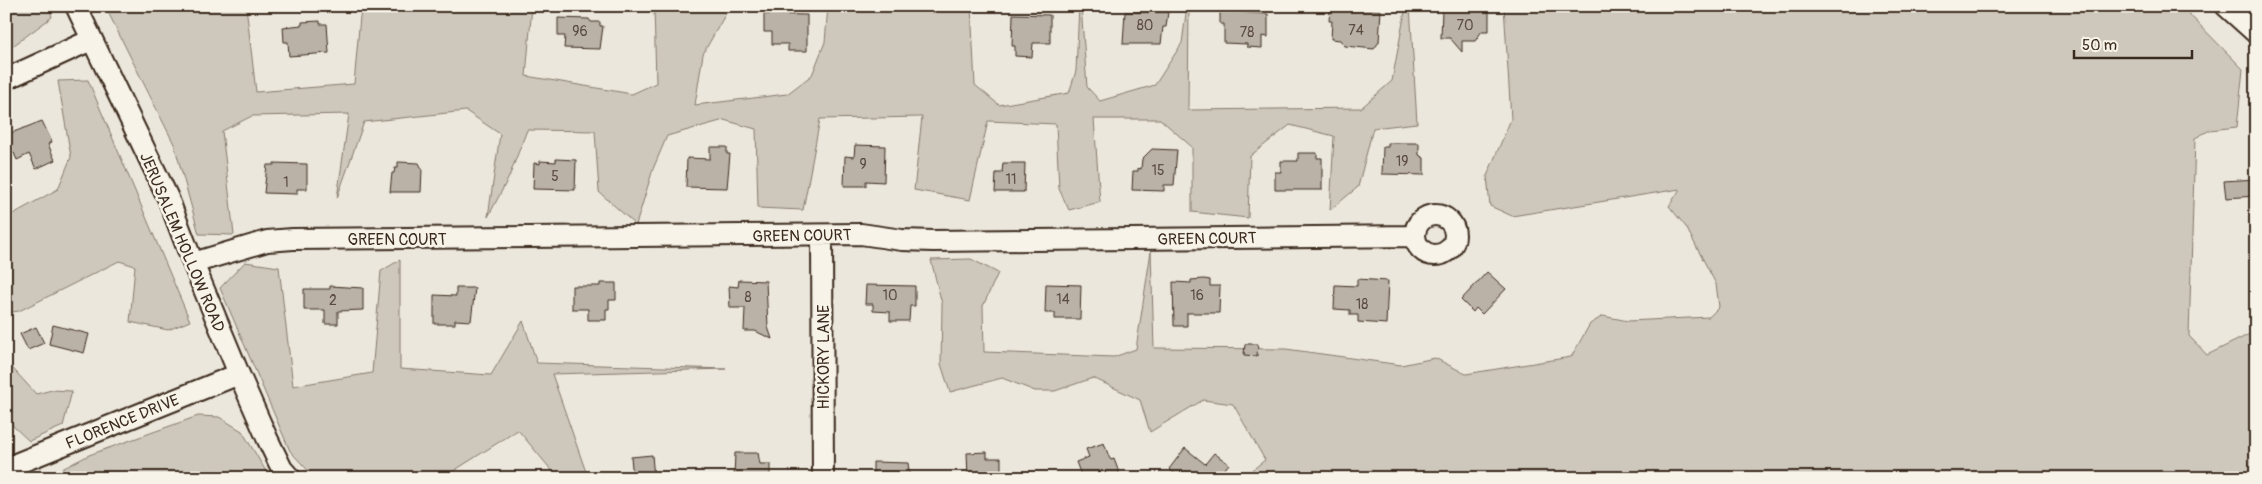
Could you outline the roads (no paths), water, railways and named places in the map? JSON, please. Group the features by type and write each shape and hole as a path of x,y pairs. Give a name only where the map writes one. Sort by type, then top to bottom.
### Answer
{"street":[{"name":"JERUSALEM HOLLOW ROAD","path":"76,6 168,198 192,263 239,374 271,446 282,468 290,478"},
{"path":"2226,6 2256,33"},
{"path":"6,79 91,40"},
{"name":"GREEN COURT","path":"192,263 267,241 293,239 861,234 902,240 933,241 1414,236"},
{"name":"HICKORY LANE","path":"822,235 823,478"},
{"name":"FLORENCE DRIVE","path":"6,468 239,374"}]}
